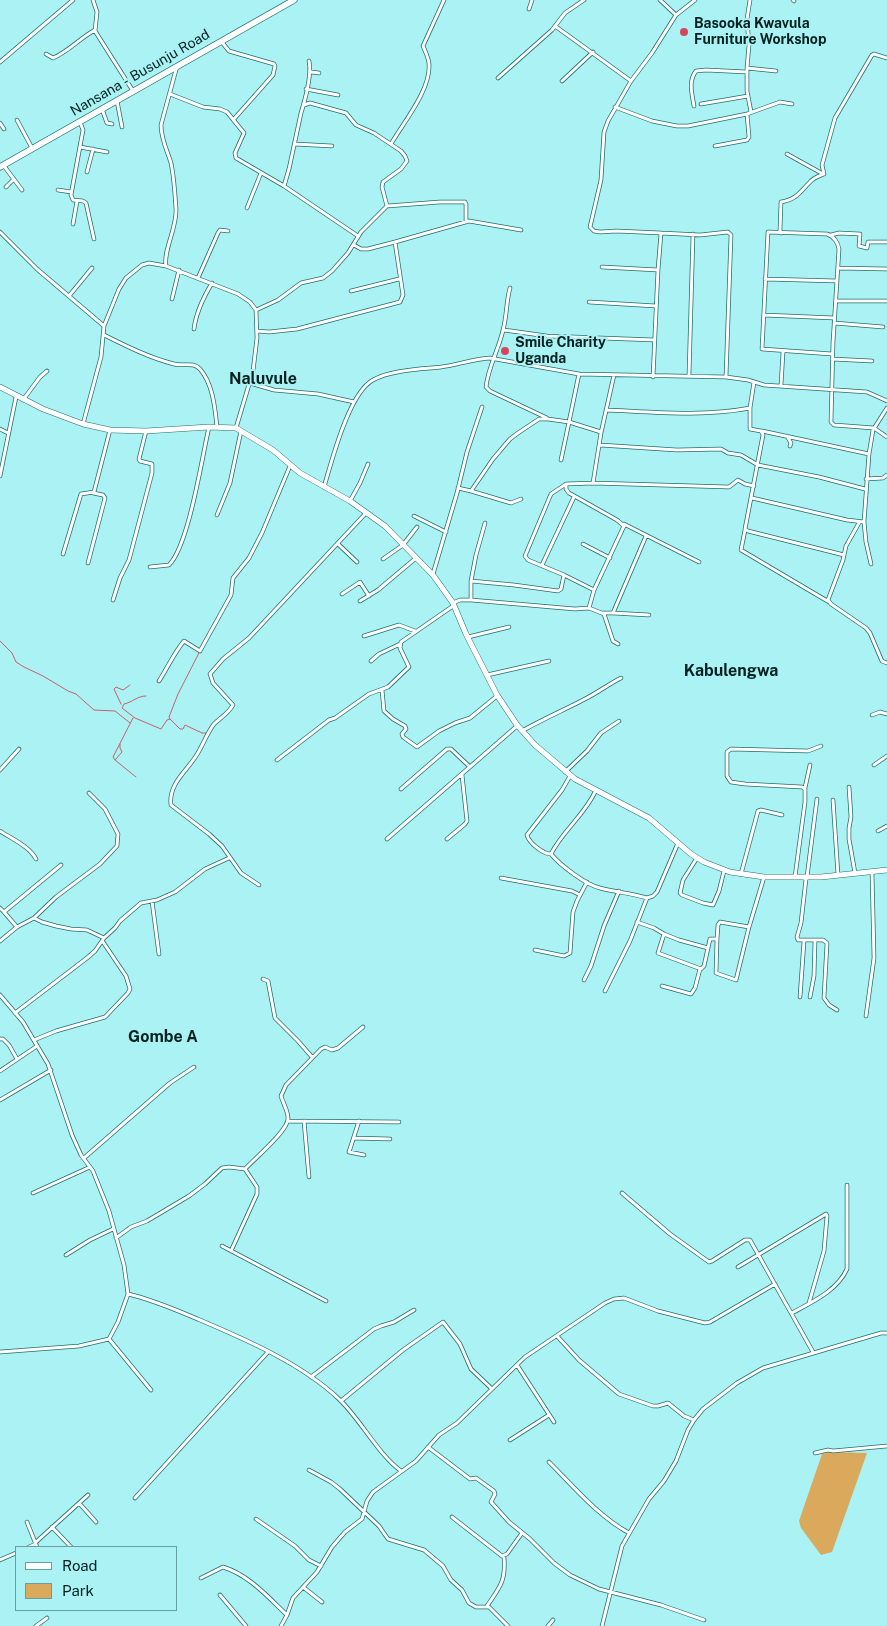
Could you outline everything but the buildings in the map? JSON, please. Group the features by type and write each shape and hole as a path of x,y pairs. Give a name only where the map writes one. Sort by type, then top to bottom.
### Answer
{"main road":[{"name":"Nansana - Busunju Road","path":"2,166 294,0"}],"street":[{"path":"0,62 73,0"},
{"path":"93,0 97,12 95,30 106,51 134,91"},
{"path":"390,144 420,100 426,85 430,64 423,46 444,0"},
{"path":"529,9 532,0"},
{"path":"498,78 530,51 565,13 584,0"},
{"path":"660,0 676,15"},
{"path":"695,0 676,15 652,54 631,80 615,106 604,132 601,180 590,228 600,232 693,234 728,232 731,235 726,377"},
{"path":"715,146 747,140 749,137 747,70 749,45 747,19 750,0"},
{"path":"555,26 631,80"},
{"path":"46,54 53,58 61,55 72,45 95,30"},
{"path":"221,41 229,51 276,66 273,75 234,119"},
{"path":"562,81 592,52"},
{"path":"824,174 822,165 835,118 872,55 887,58"},
{"path":"284,186 311,72 310,61"},
{"path":"166,266 166,254 175,225 176,209 171,163 161,133 163,115 177,66"},
{"path":"694,106 691,87 692,76 696,71 776,71"},
{"path":"311,72 319,73"},
{"path":"306,88 338,95"},
{"path":"170,94 203,106 227,112 244,131 235,156 240,161 284,186 358,236"},
{"path":"700,104 748,96"},
{"path":"117,100 122,127"},
{"path":"615,106 638,116 677,126 697,125 749,113 780,102 792,104"},
{"path":"304,105 310,103 346,113 356,126 374,133 404,153 407,161 401,169 383,182 382,187 387,206"},
{"path":"102,109 107,123 112,124"},
{"path":"17,120 33,148"},
{"path":"80,122 82,130 80,147 71,192 72,199 84,201 87,204 94,238"},
{"path":"0,123 4,129"},
{"path":"294,144 332,146"},
{"path":"80,147 107,152"},
{"path":"87,172 93,149"},
{"path":"787,154 824,174"},
{"path":"2,166 22,190"},
{"path":"247,208 261,173"},
{"path":"781,233 781,202 792,199 811,180 824,174"},
{"path":"6,187 14,179"},
{"path":"58,190 71,192"},
{"path":"73,224 77,201"},
{"path":"256,310 278,300 301,284 327,276 354,245 358,236 387,206 465,202 466,222"},
{"path":"354,245 361,249 368,249 466,222 521,230"},
{"path":"198,278 220,230 228,231"},
{"path":"0,232 37,269 104,326"},
{"path":"653,377 661,233"},
{"path":"872,361 762,349 767,233 860,234 858,246 867,248 868,242 887,242"},
{"path":"690,375 693,234"},
{"path":"830,235 839,247 830,422 834,425 874,428 887,437"},
{"path":"257,331 269,332 297,329 398,303 403,298 395,242"},
{"path":"83,424 101,357 104,326 119,289 126,278 142,265 148,263 179,270 246,298 256,310 256,349 250,383 244,397 230,483 217,515"},
{"path":"602,267 658,270"},
{"path":"69,296 92,268"},
{"path":"838,268 887,270"},
{"path":"172,300 179,270"},
{"path":"351,291 400,279"},
{"path":"765,279 837,281"},
{"path":"194,329 196,316 212,283"},
{"path":"510,288 504,330 486,384 488,390 548,419"},
{"path":"836,301 887,301"},
{"path":"589,302 656,306"},
{"path":"764,315 834,318"},
{"path":"834,323 883,327"},
{"path":"504,330 547,336 656,340"},
{"path":"104,335 123,345 169,363 182,366 193,364 200,368 211,390 217,427"},
{"path":"780,385 783,352"},
{"path":"324,487 337,444 354,402 369,383 385,375 453,366 483,358 579,374 726,377 748,380 764,385 867,392 887,401"},
{"path":"23,400 47,370"},
{"path":"560,460 579,374"},
{"path":"593,483 601,433 614,375"},
{"path":"754,382 750,408 750,429 869,454"},
{"path":"250,383 274,390 318,394 354,402"},
{"path":"0,388 16,397 83,424 110,430 146,431 209,426 238,429 272,450 290,466 350,501 385,526 433,575 453,604 497,696 522,731 535,745 564,772 649,818 697,858 724,870 764,877 838,876 887,870"},
{"path":"0,476 16,397"},
{"path":"433,575 467,452 482,407"},
{"path":"607,410 678,413 729,411 750,408"},
{"path":"871,564 864,522 866,478 874,428 887,408"},
{"path":"472,491 493,459 510,440 539,420 548,419 569,422 601,433"},
{"path":"150,567 169,565 177,555 188,521 209,426"},
{"path":"0,429 8,434"},
{"path":"92,493 96,489 110,430"},
{"path":"113,600 120,578 129,560 152,473 152,464 138,459 146,431"},
{"path":"761,431 763,435 758,465 740,550 829,602 866,628 882,661 887,663"},
{"path":"787,436 791,443 790,446"},
{"path":"600,445 677,450 721,449 728,453 742,455 758,465 819,477 865,489"},
{"path":"350,501 368,464"},
{"path":"159,680 176,650 184,641 200,651 231,595 233,578 249,558 262,534 290,466"},
{"path":"866,478 883,478 887,475"},
{"path":"594,590 525,557 551,494 566,484 729,487 738,480 754,486"},
{"path":"566,484 567,491 574,497 699,562"},
{"path":"458,488 511,503 521,499"},
{"path":"63,554 80,495 83,492 103,495 105,498 88,563"},
{"path":"542,565 574,497"},
{"path":"752,498 859,523 864,522"},
{"path":"259,885 241,873 222,846 176,809 171,804 170,798 178,780 199,751 212,726 230,711 233,706 213,683 210,674 223,659 249,638 366,513"},
{"path":"414,516 446,532"},
{"path":"470,600 471,581 476,555 485,523"},
{"path":"829,602 828,598 846,546 859,523"},
{"path":"589,608 594,590 623,531 623,524"},
{"path":"383,560 403,544 417,527"},
{"path":"745,529 748,532 844,555"},
{"path":"613,613 646,536"},
{"path":"338,544 357,562"},
{"path":"583,544 610,558"},
{"path":"360,602 417,558"},
{"path":"471,581 514,584 558,591 562,589 564,575"},
{"path":"342,594 360,582 369,596"},
{"path":"371,661 379,654 400,644 415,631 460,600 575,609 589,608 603,613 649,615"},
{"path":"603,613 612,641 618,644"},
{"path":"364,636 399,625 415,631"},
{"path":"468,638 509,627"},
{"path":"277,760 329,720 335,718 369,694 382,690 391,684 408,668 400,644"},
{"path":"488,675 549,661"},
{"path":"522,731 587,698 621,678"},
{"path":"382,690 384,711 405,726 406,730 402,734 403,737 417,747 439,731 470,718 497,696"},
{"path":"872,715 880,712 887,714"},
{"path":"564,772 587,750 601,733 619,720"},
{"path":"387,839 518,725"},
{"path":"805,789 802,787 731,782 727,776 727,752 732,749 808,752 821,746"},
{"path":"0,770 19,749"},
{"path":"400,789 447,749 451,749 470,767"},
{"path":"874,765 887,756"},
{"path":"795,877 805,789 810,765"},
{"path":"447,839 467,821 462,774"},
{"path":"570,776 562,790 527,835 531,842 547,854 551,854 587,882 600,888 647,898 653,896 657,892 678,843"},
{"path":"849,787 851,817 849,833 855,873"},
{"path":"551,854 563,834 588,807 596,790"},
{"path":"0,940 17,927 34,918 56,897 100,864 117,846 118,834 105,809 89,793"},
{"path":"817,800 804,877 806,879 801,923 797,938 823,940 826,943 824,998 829,1005 837,1010"},
{"path":"833,800 838,876"},
{"path":"741,874 758,811 782,815"},
{"path":"878,831 887,826"},
{"path":"0,831 30,851 36,860"},
{"path":"15,1013 87,958 120,920 141,903 175,892 204,869 229,858"},
{"path":"697,858 683,880 680,893 682,895 713,905 720,891 724,870"},
{"path":"4,912 61,866"},
{"path":"866,1016 874,958 872,871"},
{"path":"749,927 720,922 718,925 716,973 736,980 764,877"},
{"path":"501,878 580,894"},
{"path":"535,950 564,956 570,953 573,912 587,882"},
{"path":"584,980 592,966 604,926 619,891"},
{"path":"605,991 630,941 647,898"},
{"path":"152,901 159,954"},
{"path":"0,908 17,927"},
{"path":"34,918 56,926 87,930 103,940 126,976 130,989 106,1017 56,1031 34,1040"},
{"path":"637,922 679,940 708,948"},
{"path":"664,934 658,953 700,969"},
{"path":"662,986 691,994 695,988 700,969 703,969 710,939 717,939"},
{"path":"800,997 804,940"},
{"path":"810,997 814,978 815,940"},
{"path":"263,979 268,981 271,990 275,1018 312,1057"},
{"path":"0,995 34,1040 51,1070 68,1125 104,1195 124,1265 128,1294 118,1322 109,1339 79,1346 0,1352"},
{"path":"245,1169 282,1131 288,1121 281,1094 286,1085 323,1048 332,1050 338,1048 363,1027"},
{"path":"0,1039 3,1039 9,1045 18,1059"},
{"path":"0,1071 38,1046"},
{"path":"84,1158 170,1083 194,1067"},
{"path":"0,1100 51,1070"},
{"path":"288,1121 399,1122"},
{"path":"304,1121 309,1177"},
{"path":"359,1121 349,1152 364,1155"},
{"path":"354,1138 390,1139"},
{"path":"33,1193 90,1167"},
{"path":"116,1238 131,1227 147,1221 189,1196 222,1168 245,1169"},
{"path":"232,1251 257,1194 256,1187 245,1169"},
{"path":"792,1313 831,1289 843,1277 847,1269 847,1185"},
{"path":"622,1193 670,1234 708,1262 747,1240 752,1243 813,1352"},
{"path":"738,1267 824,1214 827,1215 824,1251 809,1303"},
{"path":"66,1255 90,1240 113,1229"},
{"path":"222,1246 326,1300"},
{"path":"281,1626 293,1598 321,1566 332,1547 345,1532 362,1519 367,1501 373,1492 416,1461 446,1429 457,1424 525,1357 605,1302 614,1299 624,1298 658,1311 705,1323 710,1322 775,1284"},
{"path":"128,1294 162,1304 231,1333 311,1377 341,1401 372,1440 401,1471"},
{"path":"311,1377 374,1330 394,1322 414,1310"},
{"path":"341,1401 403,1350 442,1322 445,1323 460,1344 471,1369 492,1389"},
{"path":"602,1626 621,1551 629,1533 649,1499 664,1481 676,1461 694,1420 708,1404 742,1379 768,1366 881,1333 887,1333"},
{"path":"557,1336 579,1360 619,1394 653,1406 668,1403 684,1416 694,1420"},
{"path":"109,1339 151,1390"},
{"path":"135,1498 268,1352"},
{"path":"517,1365 554,1422"},
{"path":"510,1440 549,1415"},
{"path":"815,1453 828,1450 887,1446"},
{"path":"428,1447 470,1479 476,1478 494,1491 492,1504 554,1563 570,1575 590,1586 678,1610 704,1620"},
{"path":"549,1462 602,1515 629,1533"},
{"path":"309,1470 331,1482 379,1526 388,1539 419,1548 429,1554 446,1569 451,1580 462,1590 472,1606 480,1608 487,1606 503,1580 505,1572 504,1556 522,1533"},
{"path":"27,1522 36,1545 52,1527 88,1495"},
{"path":"79,1503 96,1522"},
{"path":"452,1518 504,1556"},
{"path":"256,1519 295,1546 309,1560 321,1566"},
{"path":"52,1527 70,1546"},
{"path":"0,1560 15,1553"},
{"path":"201,1578 223,1567 238,1573 287,1615"},
{"path":"303,1587 322,1602"},
{"path":"220,1595 246,1626"},
{"path":"487,1606 508,1626"},
{"path":"36,1626 47,1618"},
{"path":"548,1626 553,1620"}],"green space":[{"path":"829,1452 867,1453 832,1552 821,1555 801,1528 799,1521 822,1454"}],"waterway":[{"path":"0,641 12,653 16,662 76,694 94,710 115,711 130,723"},
{"path":"146,696 124,704 122,708 135,718 161,729 167,720 170,719 169,717 178,694 200,651"},
{"path":"121,704 114,689 116,687 123,690 130,685"},
{"path":"115,760 113,757 133,718"},
{"path":"170,719 180,729 183,729 185,725 206,733"},
{"path":"120,744 122,752 115,760 136,777"}],"place":[{"name":"Basooka Kwavula Furniture Workshop","path":"684,32"},
{"name":"Smile Charity Uganda","path":"505,351"}],"district":[{"name":"Naluvule","path":"263,379"},
{"name":"Kabulengwa","path":"731,671"},
{"name":"Gombe A","path":"163,1037"}]}
